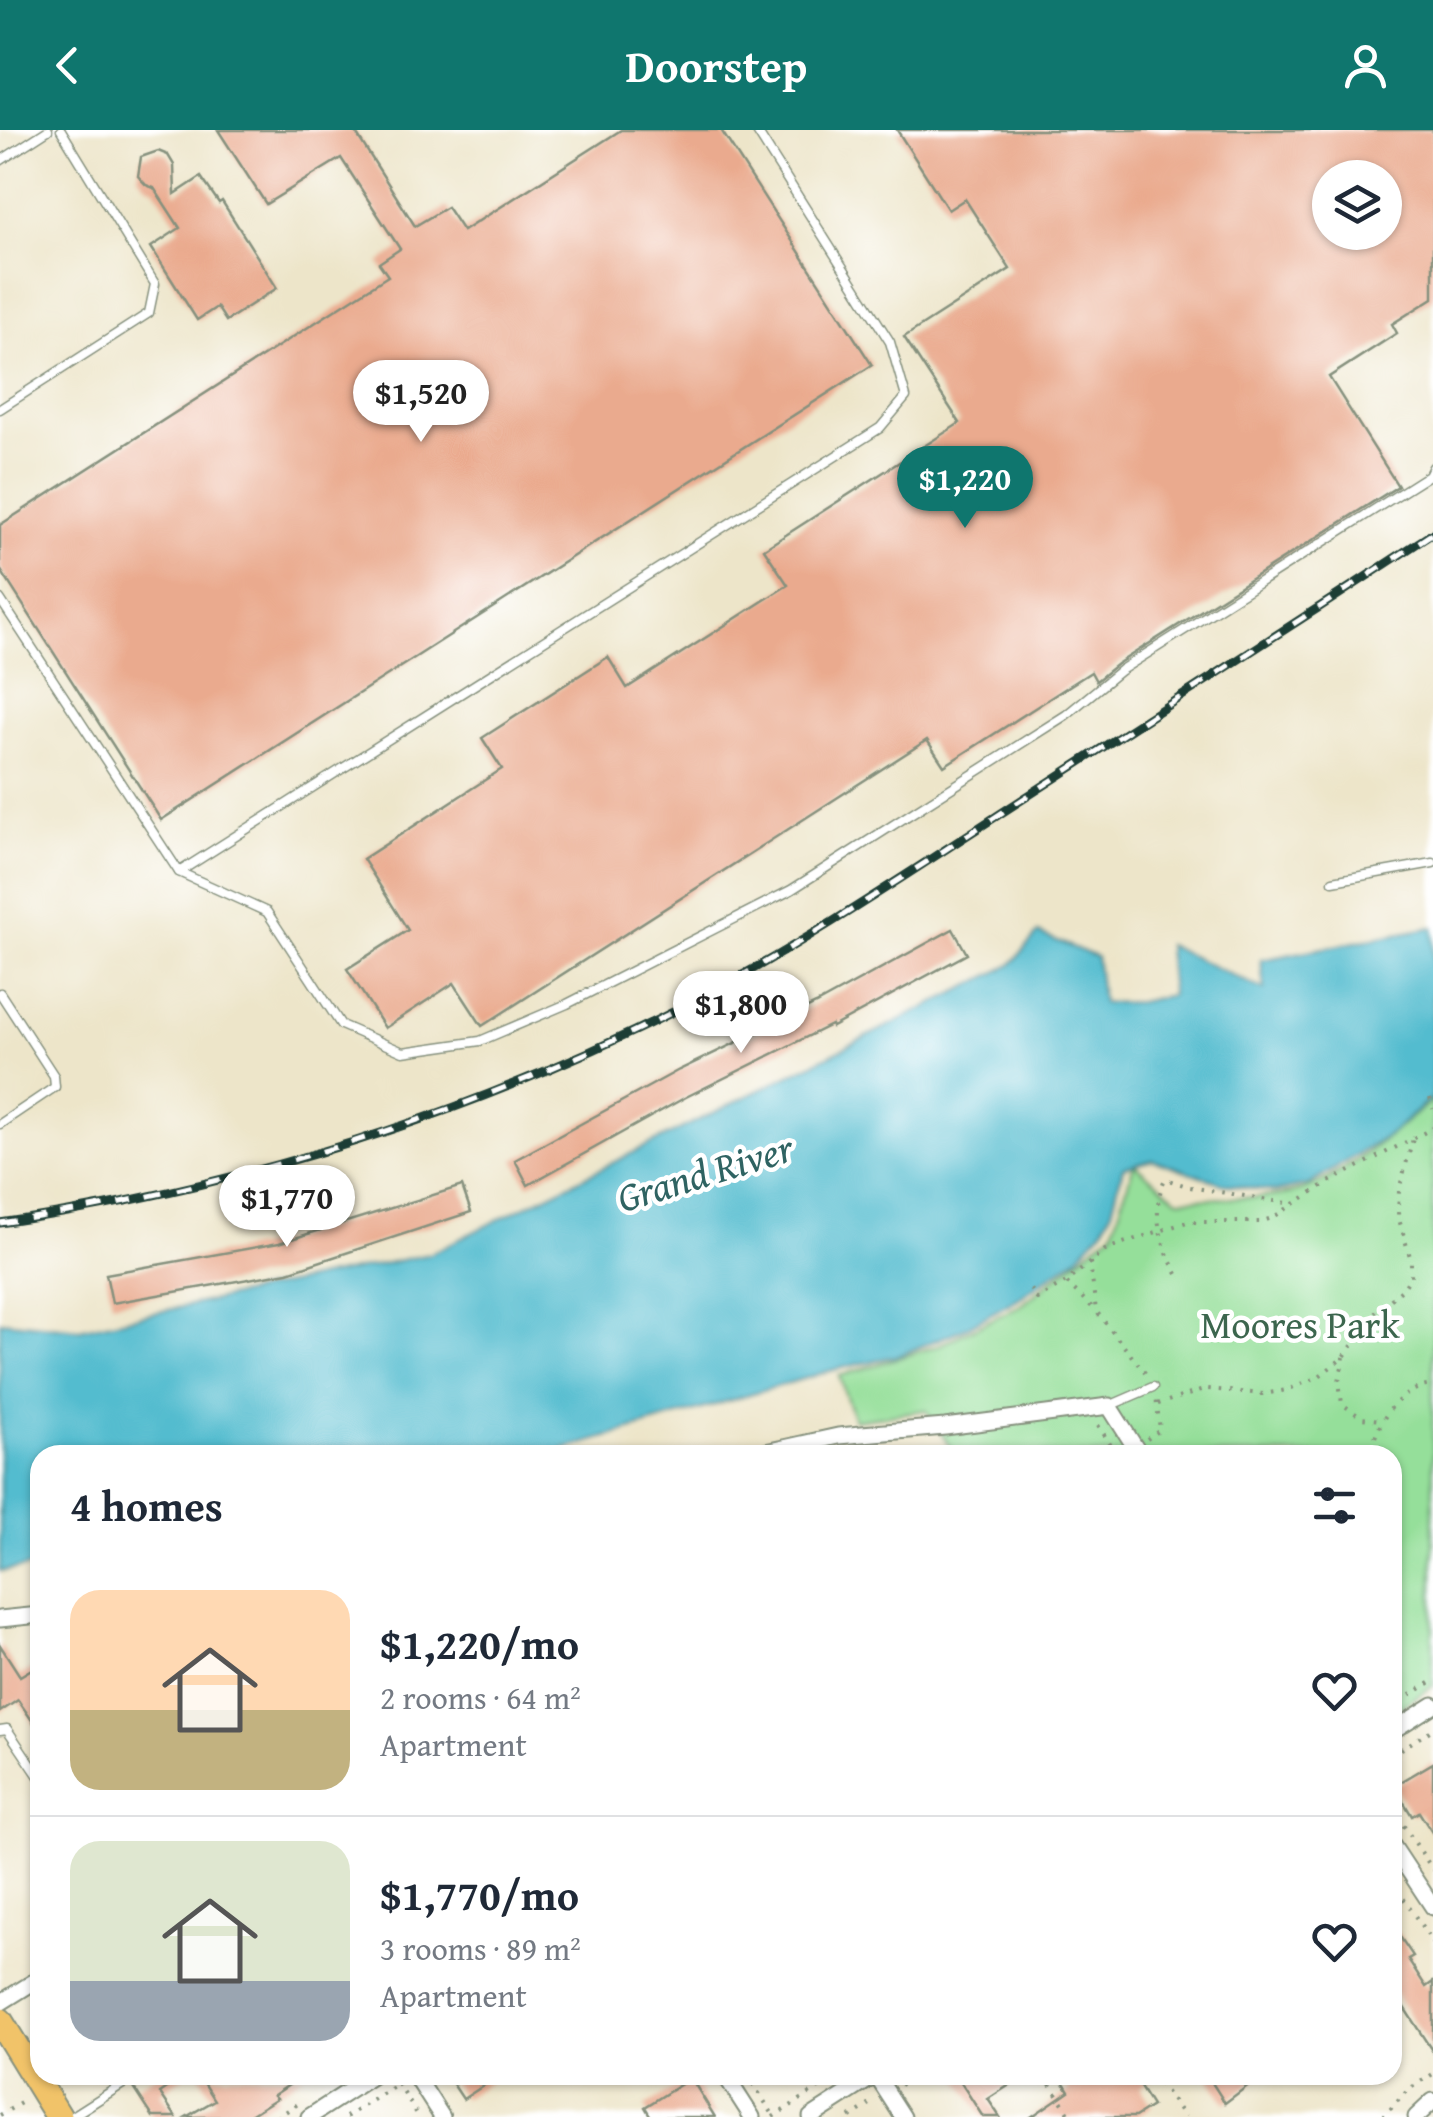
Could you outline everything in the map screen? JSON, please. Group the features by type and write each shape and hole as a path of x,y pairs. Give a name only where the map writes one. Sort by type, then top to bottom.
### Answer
{"main road":[{"path":"0,2021 30,2070"},
{"path":"39,2085 59,2117"}],"street":[{"path":"797,1445 838,1436 1101,1407 1133,1445"},
{"path":"0,1619 30,1616"},
{"path":"1402,1724 1433,1705"},
{"path":"1402,1859 1432,1905"},
{"path":"0,2004 30,1984"},
{"path":"309,2117 359,2085"},
{"path":"420,2085 442,2117"},
{"path":"732,2085 752,2117"},
{"path":"811,2117 861,2085"},
{"path":"882,2085 903,2117"},
{"path":"1416,2117 1433,2102"}],"lane":[{"path":"0,161 48,130"},
{"path":"0,409 150,313 155,284 62,130"},
{"path":"179,872 880,428 906,396 890,342 756,130"},
{"path":"0,599 179,872 266,912 341,1024 403,1052 480,1041 566,1004 792,890 1066,715 1121,670 1429,475 1433,467"},
{"path":"1333,880 1433,864"},
{"path":"0,993 54,1076 55,1086 0,1124"},
{"path":"1101,1407 1153,1388"},
{"path":"0,1730 8,1729 30,1763"},
{"path":"71,2117 121,2085"}],"path":[{"path":"1430,1098 1433,1109"},
{"path":"1031,1289 1038,1299 1105,1250 1187,1222 1260,1222 1272,1218 1433,1128"},
{"path":"1158,1404 1206,1389 1264,1394 1287,1390 1318,1377 1344,1357 1376,1312 1411,1276 1411,1260 1398,1216 1399,1190 1413,1138"},
{"path":"1177,1274 1160,1230 1156,1198 1165,1179 1190,1187 1295,1204"},
{"path":"1090,1262 1096,1311"},
{"path":"1066,1282 1146,1370 1158,1404 1160,1430 1143,1445"},
{"path":"1344,1357 1338,1381 1342,1404 1362,1418 1380,1420"},
{"path":"1373,1445 1380,1420 1411,1390 1433,1385"},
{"path":"1101,1407 1096,1422 1111,1445"},
{"path":"1402,1700 1433,1681"},
{"path":"1402,1749 1433,1729"},
{"path":"1402,1823 1433,1870"},
{"path":"1402,1896 1433,1942"},
{"path":"1383,2117 1409,2089 1433,2074"},
{"path":"346,2117 396,2085"},
{"path":"399,2085 419,2117"},
{"path":"753,2085 773,2117 823,2085"},
{"path":"1051,2085 1072,2117"},
{"path":"1161,2085 1185,2117"},
{"path":"0,2115 24,2101"}],"green space":[{"name":"Moores Park","path":"1433,1100 1433,1686 1402,1706 1402,1445 949,1445 926,1410 854,1420 839,1376 937,1346 1023,1304 1113,1231 1134,1164 1178,1199 1264,1197 1311,1187 1375,1147"}],"water":[{"name":"Grand River","path":"1433,927 1433,1097 1390,1134 1309,1185 1275,1192 1224,1184 1152,1159 1123,1167 1112,1210 1102,1230 1077,1257 1021,1297 963,1329 900,1355 833,1370 580,1445 30,1445 30,1567 0,1571 0,1321 79,1329 429,1254 1011,965 1038,933 1096,957 1102,1003 1139,1002 1171,995 1167,945 1264,990 1261,960"}],"building":[{"path":"218,130 354,130 415,226 447,207 463,231 621,130 721,130 872,365 161,820 0,569 0,525 388,276 379,263 400,249 341,158 266,204"},
{"path":"897,130 1433,130 1433,298 1392,324 1397,333 1329,377 1398,486 1096,681 1091,672 944,766 927,740 482,1026 454,983 385,1028 347,969 408,930 363,859 502,769 482,738 608,657 627,688 788,585 764,549 960,423 904,337 1010,269 965,199 948,210"},
{"path":"158,151 168,155 174,165 175,194 201,177 219,203 222,201 277,288 226,321 217,307 197,320 151,247 180,228 154,188 138,176 141,157"},
{"path":"953,929 967,954 832,1027 686,1097 528,1185 515,1160 679,1070 816,1004"},
{"path":"462,1186 471,1212 288,1272 112,1303 106,1274 279,1243"},
{"path":"0,1645 20,1676 30,1670 30,1717 18,1700 0,1712"},
{"path":"1433,1763 1433,1834 1419,1812 1412,1816 1402,1799 1402,1781"},
{"path":"1402,1940 1413,1956 1408,1959 1426,1987 1433,1982 1433,2052 1402,2004"},
{"path":"172,2085 160,2093 176,2117 153,2117 134,2088"},
{"path":"205,2085 289,2085 274,2095 277,2098 247,2117 186,2117 215,2100"},
{"path":"454,2085 485,2085 463,2099"},
{"path":"680,2085 695,2085 715,2117 651,2117 645,2107"},
{"path":"962,2085 1010,2085 988,2099 1000,2117 983,2117"},
{"path":"1065,2085 1143,2085 1140,2087 1152,2106 1135,2117 1031,2117 1069,2091"},
{"path":"1213,2085 1249,2085 1225,2103"}],"railway":[{"path":"0,1223 179,1189 353,1142 524,1080 607,1044 730,982 850,911 1433,533"}]}
